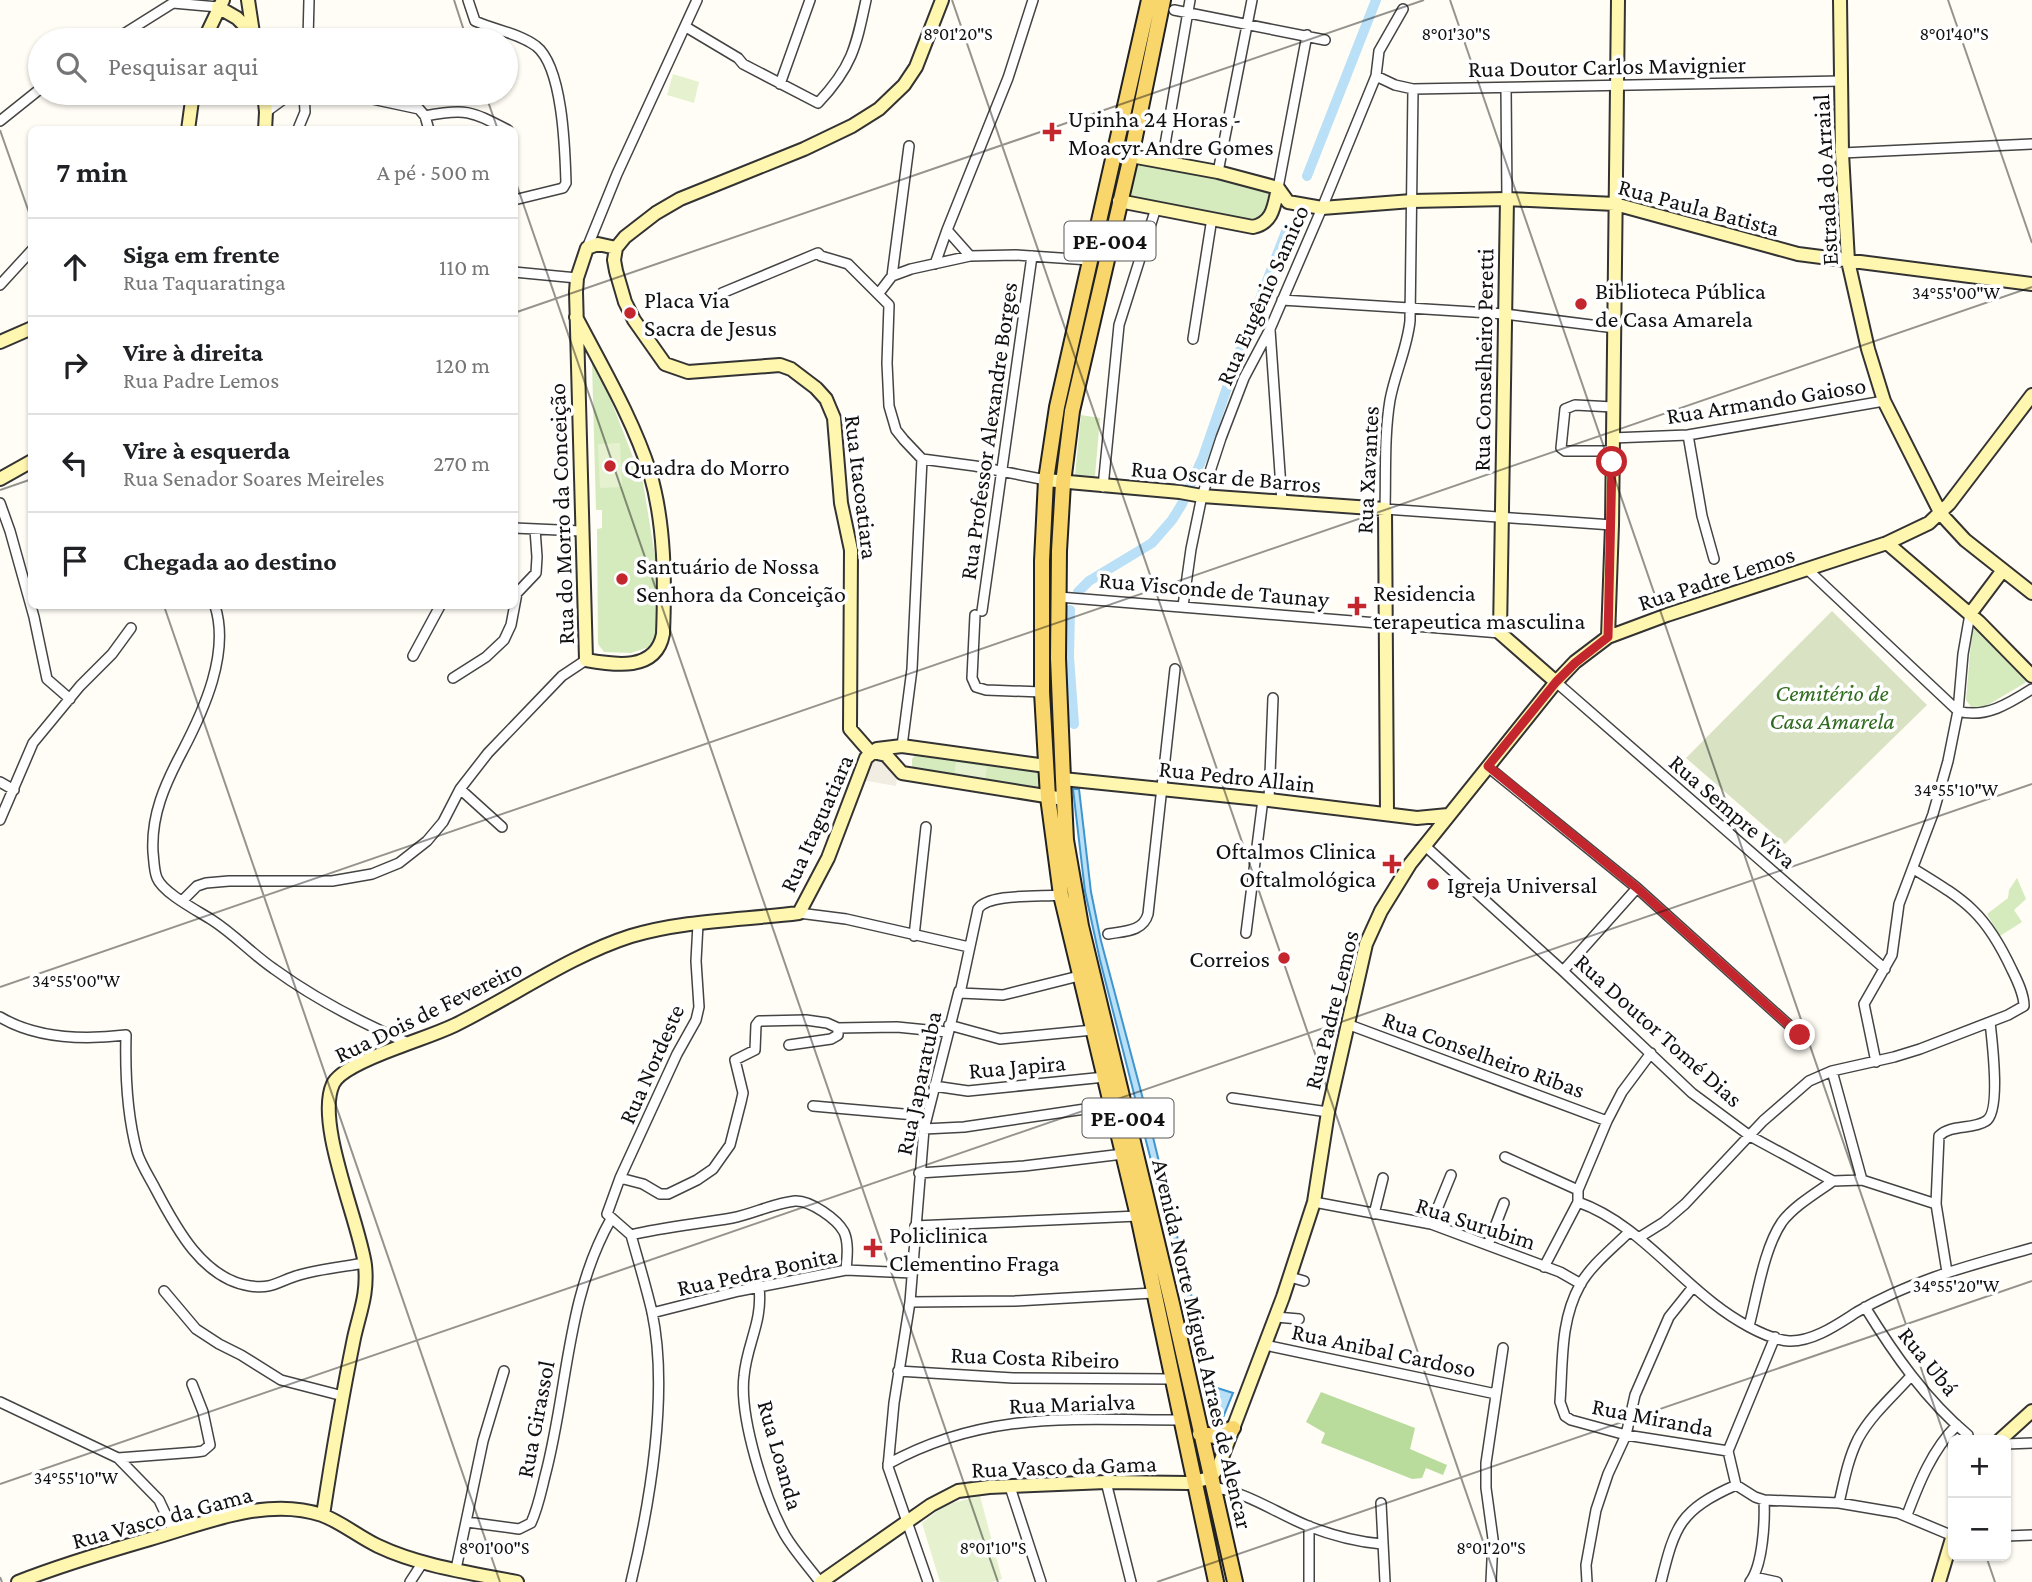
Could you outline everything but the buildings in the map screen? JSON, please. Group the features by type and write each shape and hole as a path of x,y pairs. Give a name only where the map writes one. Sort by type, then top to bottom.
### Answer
{"main road":[{"name":"Avenida Norte Miguel Arraes de Alencar","path":"1149,0 1057,407 1046,480 1042,561 1042,692 1048,797 1061,895 1138,1216 1216,1582"},
{"name":"Avenida Norte Miguel Arraes de Alencar","path":"1168,5 1119,201 1072,411 1063,483 1059,597 1058,658 1063,779 1066,839 1081,926 1150,1209 1235,1582"},
{"path":"1200,1434 1216,1436 1233,1428"}],"street":[{"path":"248,0 253,28"},
{"path":"308,28 309,0"},
{"path":"468,0 473,18 493,28"},
{"name":"Rua do Morro da Conceição","path":"576,317 617,397 649,472 660,535 664,584 661,644 654,654 634,664 606,664 586,660 581,531 576,317 577,278 617,174 697,0"},
{"path":"780,84 810,0"},
{"path":"686,27 738,58 743,64 818,103 839,81 853,53 866,0"},
{"path":"587,248 598,244 616,248 625,237 656,213 680,199 838,134 879,110 904,85 916,67 942,0"},
{"path":"935,264 1008,78 1033,0"},
{"path":"1162,162 1190,0"},
{"path":"1218,172 1252,0"},
{"path":"1608,637 1612,525 1618,0"},
{"name":"Estrada do Arraial","path":"1840,0 1842,153 1848,261 1868,349 1884,401 1941,514 1965,540 2032,593"},
{"path":"132,28 173,1 221,4 246,28"},
{"path":"210,28 221,4"},
{"path":"1168,5 1187,12 1325,40"},
{"name":"Rua Eugênio Samico","path":"1183,606 1198,496 1244,378 1270,328 1376,76 1379,51 1403,9"},
{"path":"1119,201 1253,227 1268,220 1272,215 1278,188 1307,35"},
{"path":"518,38 539,50 554,81 565,142 566,183 564,188 518,199"},
{"name":"Rua Doutor Carlos Mavignier","path":"1376,76 1395,85 1413,89 1841,81"},
{"name":"Rua Conselheiro Peretti","path":"1500,633 1507,199 1506,88"},
{"name":"Rua Xavantes","path":"1387,813 1384,624 1388,418 1409,331 1413,89"},
{"path":"0,121 28,99"},
{"path":"189,126 191,105"},
{"path":"265,105 265,126"},
{"path":"266,112 276,105"},
{"path":"299,126 305,105"},
{"path":"400,105 419,109 428,126"},
{"path":"425,116 454,110 464,111 499,126"},
{"path":"1842,153 2032,144"},
{"path":"879,293 892,276 909,146"},
{"path":"1131,156 1218,172 1278,188"},
{"name":"Rua Paula Batista","path":"1278,188 1288,202 1322,208 1412,201 1507,199 1615,204 1798,254 2032,284"},
{"path":"1103,487 1118,332 1156,208"},
{"path":"1193,339 1212,218"},
{"path":"947,230 970,256"},
{"name":"Rua Itacoatiara","path":"616,248 614,260 625,302 634,320 666,363 688,372 780,365 806,380 821,393 831,408 835,424 841,503 851,550 850,729 872,753 886,755 899,772"},
{"path":"722,293 818,253 848,264 889,305 887,363 895,429 922,458 1046,480"},
{"path":"0,285 28,254"},
{"path":"892,276 970,256 1089,260"},
{"name":"Rua Professor Alexandre Borges","path":"1032,256 979,613 972,678 976,687 986,690 1042,692"},
{"path":"518,272 577,278"},
{"path":"1282,300 1505,314 1615,328"},
{"path":"1270,328 1282,502"},
{"path":"0,342 28,330"},
{"path":"1941,514 2032,395"},
{"name":"Rua Armando Gaioso","path":"1613,407 1575,405 1565,409 1561,448 1565,451 1688,435 1884,401"},
{"path":"1688,435 1714,559"},
{"path":"922,458 912,668 899,772 1064,799"},
{"path":"0,479 28,463"},
{"name":"Rua Oscar de Barros","path":"1046,480 1198,496 1612,525"},
{"path":"0,503 28,596"},
{"name":"Rua Padre Lemos","path":"1211,1483 1276,1317 1314,1202 1328,1112 1366,944 1381,911 1424,845 1556,682 1608,637 1887,543 1941,514"},
{"path":"518,528 581,531"},
{"path":"518,592 536,573 535,530"},
{"path":"1887,543 1970,614 2032,676"},
{"path":"1808,570 1958,711 1972,713 1996,709 2032,689"},
{"path":"1875,1062 1864,1004 1892,955 1899,904 1914,869 1948,761 1958,711 1970,614 2003,570"},
{"name":"Rua Visconde de Taunay","path":"1059,597 1500,633"},
{"path":"32,609 47,679 71,699"},
{"path":"216,609 219,625 218,649 211,686 191,736 162,793 154,820 157,878 289,979 365,1024 408,1043"},
{"path":"413,656 438,609"},
{"path":"453,678 486,657 504,640 514,609"},
{"path":"0,820 33,743 98,665 112,654 131,628"},
{"path":"1500,633 1556,682"},
{"path":"183,900 197,886 206,883 332,881 379,872 399,863 427,841 443,822 460,789 488,753 571,668 586,660"},
{"path":"1108,934 1143,926 1148,914 1175,669"},
{"name":"Rua Sempre Viva","path":"1556,682 1885,969"},
{"path":"1246,933 1266,799 1273,698"},
{"path":"872,753 883,747 902,746 1046,766"},
{"name":"Rua Itaguatiara","path":"799,913 828,858 866,758 872,753"},
{"path":"1488,766 1637,888 1800,1035"},
{"name":"Rua Pedro Allain","path":"1063,779 1425,818 1448,815"},
{"path":"0,782 13,790"},
{"path":"460,789 502,827"},
{"path":"1408,816 1419,823 1424,845"},
{"path":"914,936 926,827"},
{"name":"Rua Doutor Tomé Dias","path":"1424,845 1692,1093 1749,1136 1833,1181"},
{"path":"1640,1237 1685,1204 1790,1095 1809,1081 1832,1071 1920,1049 2022,1008 2024,1000 1997,939 1982,918 1950,891 1914,869"},
{"path":"1563,971 1637,888"},
{"name":"Rua Japaratuba","path":"928,1582 888,1464 898,1371 910,1302 926,1116 948,1028 959,991 960,993 978,909 984,902 993,899 1061,895"},
{"name":"Rua Dois de Fevereiro","path":"323,1516 354,1337 365,1300 365,1263 332,1139 329,1108 332,1085 346,1071 455,1025 607,945 632,936 698,924 799,913 846,919 969,947"},
{"name":"Rua Nordeste","path":"591,1258 609,1216 620,1178 677,1054 696,1020 699,1007 696,961 698,924"},
{"path":"960,993 1003,995 1079,976"},
{"path":"0,1017 11,1024 37,1032 100,1038 126,1035 126,1084 138,1153 178,1231 191,1248 215,1270 246,1285 257,1287 276,1286 295,1276 365,1263"},
{"path":"620,1178 643,1184 660,1194 668,1194 713,1169 730,1145 743,1093 735,1060 755,1050 757,1023 764,1020 815,1021 838,1028 948,1028 1000,1039 1093,1030"},
{"path":"1947,1272 1936,1204 1939,1136 1946,1131 1985,1122 1993,1112 1990,1022"},
{"name":"Rua Conselheiro Ribas","path":"1347,1024 1606,1121"},
{"path":"789,1045 831,1040 838,1035 838,1028"},
{"path":"1544,1267 1578,1202 1578,1190 1606,1121 1622,1092 1651,1053"},
{"path":"1832,1071 1862,1180"},
{"name":"Rua Japira","path":"934,1086 968,1091 1105,1077"},
{"path":"1232,1098 1328,1112"},
{"path":"924,1129 964,1127 1112,1105"},
{"path":"813,1106 926,1116"},
{"path":"919,1173 1024,1166 1124,1154"},
{"path":"1505,1157 1578,1190"},
{"path":"1431,1224 1451,1175"},
{"path":"1374,1214 1383,1178"},
{"path":"1749,1326 1766,1263 1782,1223 1833,1181 1862,1180 1936,1204"},
{"path":"631,1235 676,1225 741,1216 790,1202 801,1202 813,1206 835,1222 844,1233 847,1249 846,1270"},
{"name":"Rua Surubim","path":"1314,1202 1431,1224 1560,1272 1581,1284"},
{"path":"1578,1202 1640,1237 1720,1309 1749,1326 1788,1340 1806,1338 1832,1327 1865,1307 1917,1283 2032,1248"},
{"path":"1488,1245 1503,1203"},
{"path":"609,1216 631,1235 652,1313 658,1377 654,1441 642,1531 631,1582"},
{"path":"915,1226 1138,1216"},
{"path":"1581,1284 1629,1232"},
{"name":"Rua Girassol","path":"467,1522 519,1529 531,1523 554,1441 569,1340 591,1258"},
{"name":"Rua Pedra Bonita","path":"652,1313 759,1287 846,1270 912,1273"},
{"path":"1290,1277 1304,1281"},
{"name":"Rua Miranda","path":"1581,1284 1562,1337 1560,1402 1565,1416 1626,1435 1728,1451"},
{"name":"Rua Loanda","path":"759,1287 760,1313 744,1379 743,1395 747,1419 771,1503 785,1534 827,1580"},
{"path":"1587,1582 1586,1565 1596,1510 1608,1474 1626,1435 1635,1395 1669,1317 1693,1287"},
{"path":"164,1291 196,1329 219,1344 241,1354 281,1380 343,1395"},
{"path":"910,1302 1015,1301 1153,1293"},
{"name":"Rua Ubá","path":"1865,1307 1911,1376 1968,1434"},
{"path":"1276,1317 1299,1320"},
{"path":"1775,1337 1728,1451 1735,1485 1764,1500 1839,1503 1907,1515 1948,1534"},
{"name":"Rua Anibal Cardoso","path":"1265,1345 1496,1394"},
{"path":"1491,1582 1493,1539 1486,1488 1486,1463 1503,1348"},
{"path":"456,1569 484,1441 505,1371"},
{"name":"Rua Costa Ribeiro","path":"898,1371 1013,1378 1171,1379"},
{"path":"1839,1503 1848,1463 1857,1442 1873,1416 1911,1376"},
{"path":"118,1458 207,1449 210,1445 209,1436 192,1384"},
{"path":"0,1402 118,1458 159,1500 174,1532"},
{"path":"2006,1435 2032,1411"},
{"name":"Rua Marialva","path":"888,1464 920,1447 1018,1422 1048,1419 1181,1420"},
{"path":"1907,1515 1922,1477 1957,1425"},
{"path":"2011,1444 2032,1443"},
{"path":"1106,1482 1131,1582"},
{"name":"Rua Vasco da Gama","path":"827,1580 908,1521 958,1491 970,1488 1106,1482 1211,1483"},
{"path":"1211,1483 1309,1526 1367,1543 1382,1544"},
{"path":"1661,1582 1669,1551 1685,1516 1709,1497 1735,1485"},
{"path":"1010,1487 1041,1582"},
{"path":"1764,1500 1765,1517 1752,1579 1777,1582"},
{"path":"1381,1503 1385,1582"},
{"name":"Rua Vasco da Gama","path":"18,1582 85,1558 249,1512 298,1510 323,1516 377,1546 423,1562 456,1569 481,1579 517,1582"},
{"path":"1309,1526 1309,1582"},
{"path":"2011,1536 2032,1535"},
{"path":"1939,1582 1948,1552"},
{"path":"410,1582 423,1562"}],"green space":[{"path":"673,74 699,82 694,103 667,95"},
{"path":"1137,163 1215,177 1270,191 1264,216 1255,220 1132,198 1128,196"},
{"path":"596,362 643,483 656,562 656,635 649,647 631,653 604,652 598,644 597,529 602,528 602,510 596,510 592,363"},
{"path":"1081,415 1100,418 1095,476 1075,475"},
{"name":"Quadra do Morro","path":"620,443 622,487 600,488 598,444"},
{"name":"Cemitério de Casa Amarela","path":"1832,611 1927,705 1785,844 1686,758"},
{"path":"1974,628 2027,679 2025,683 1981,709 1972,708 1966,700"},
{"path":"916,754 1042,770 1044,790 912,770 912,759"},
{"path":"956,762 987,767 985,781 954,777"},
{"path":"2017,878 2026,899 2014,910 2022,922 2000,936 1987,914 2008,898 2009,890"},
{"path":"1321,1392 1415,1428 1410,1449 1447,1465 1443,1475 1426,1468 1422,1478 1412,1479 1321,1443 1325,1433 1306,1422"},
{"path":"980,1496 1002,1579 992,1582 940,1582 922,1523 945,1505"}],"shaded area":[{"path":"874,758 884,761 897,779 896,786 862,780 868,764"}],"water":[{"path":"1073,789 1079,789 1091,892 1101,941 1195,1310 1188,1306 1100,960 1085,891"},
{"path":"1188,1319 1198,1325 1206,1361 1198,1362"},
{"path":"1210,1374 1214,1387 1233,1393 1222,1420 1215,1429 1205,1399 1203,1375"}],"waterway":[{"path":"1307,176 1376,0"},
{"path":"1078,592 1089,581 1152,543 1182,504 1203,457 1287,229"},
{"path":"1070,610 1069,657 1074,724"}],"place":[{"name":"Upinha 24 Horas - Moacyr Andre Gomes","path":"1052,132"},
{"name":"Biblioteca Pública de Casa Amarela","path":"1581,304"},
{"name":"Placa Via Sacra de Jesus","path":"630,313"},
{"name":"Quadra do Morro","path":"610,466"},
{"name":"Santuário de Nossa Senhora da Conceição","path":"622,579"},
{"name":"Residencia terapeutica masculina","path":"1357,606"},
{"name":"Oftalmos Clinica Oftalmológica","path":"1392,864"},
{"name":"Igreja Universal","path":"1433,884"},
{"name":"Correios","path":"1284,958"},
{"name":"Policlinica Clementino Fraga","path":"873,1248"}],"route":[{"path":"1612,462 1608,637 1556,682 1488,766 1637,888 1772,1013 1800,1035"}]}
